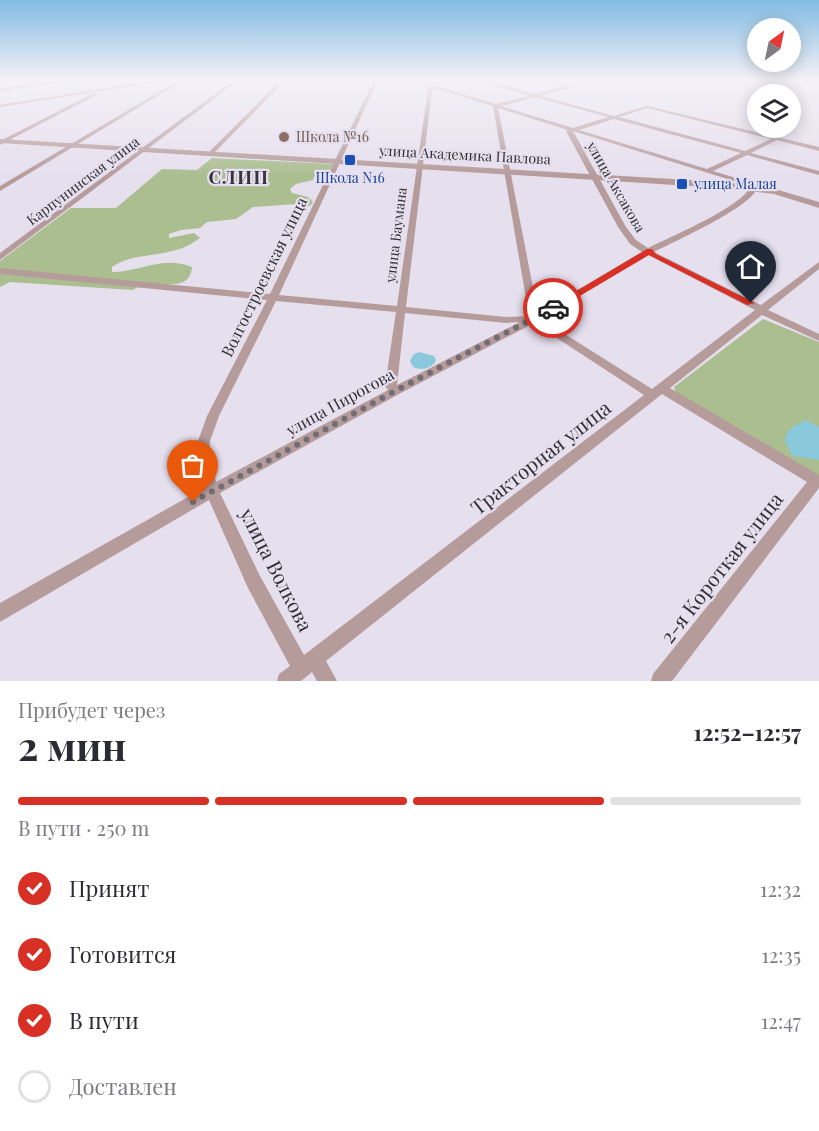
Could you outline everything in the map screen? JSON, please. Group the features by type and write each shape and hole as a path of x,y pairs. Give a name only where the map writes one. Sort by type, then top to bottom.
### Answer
{"street":[{"path":"1,142 61,112"},
{"path":"0,189 130,112"},
{"name":"Карпунинская улица","path":"0,257 195,112"},
{"path":"210,154 252,112"},
{"name":"Волгостроевская улица","path":"212,491 202,454 213,416 273,298 361,112"},
{"name":"улица Баумана","path":"395,391 391,386 427,112"},
{"path":"496,112 534,319"},
{"path":"514,112 754,187"},
{"path":"593,112 819,173"},
{"path":"573,130 630,112"},
{"path":"666,112 819,149"},
{"name":"улица Аксакова","path":"573,130 569,131 622,227 633,242 653,255 819,338"},
{"path":"708,171 776,139"},
{"name":"улица Академика Павлова","path":"1,142 691,181 754,187 819,205"},
{"name":"улица Пирогова","path":"0,613 212,491 395,391 534,319 650,251 733,208 752,193 754,187"},
{"name":"Тракторная улица","path":"286,681 819,265"},
{"path":"0,271 506,320 534,319 818,482"},
{"name":"2-я Короткая улица","path":"660,681 818,482"},
{"name":"улица Волкова","path":"212,491 254,582 308,664 328,681"}],"green space":[{"path":"212,158 333,164 330,170 316,172 313,180 296,184 290,189 292,193 308,197 313,202 311,205 306,207 296,204 253,207 236,219 207,222 200,228 169,234 169,238 194,233 200,238 189,245 166,253 133,258 112,267 112,272 161,263 192,267 190,275 180,283 141,285 133,290 10,282 0,287 0,261 71,208 116,208 162,169 197,170"},
{"path":"763,319 819,342 819,478 676,393 674,387"}],"water":[{"path":"419,352 434,356 436,360 426,368 413,367 410,361 414,354"},
{"path":"806,420 819,427 819,460 793,456 785,442 789,430"}],"way so far":[{"path":"193,502 395,391 553,308"}],"place":[{"name":"Школа №16","path":"284,137"},
{"name":"Школа N16","path":"350,160"},
{"name":"улица Малая","path":"682,184"}],"district":[{"name":"СЛИП","path":"239,178"}],"route":[{"path":"553,308 650,251 653,255 751,303"}]}
